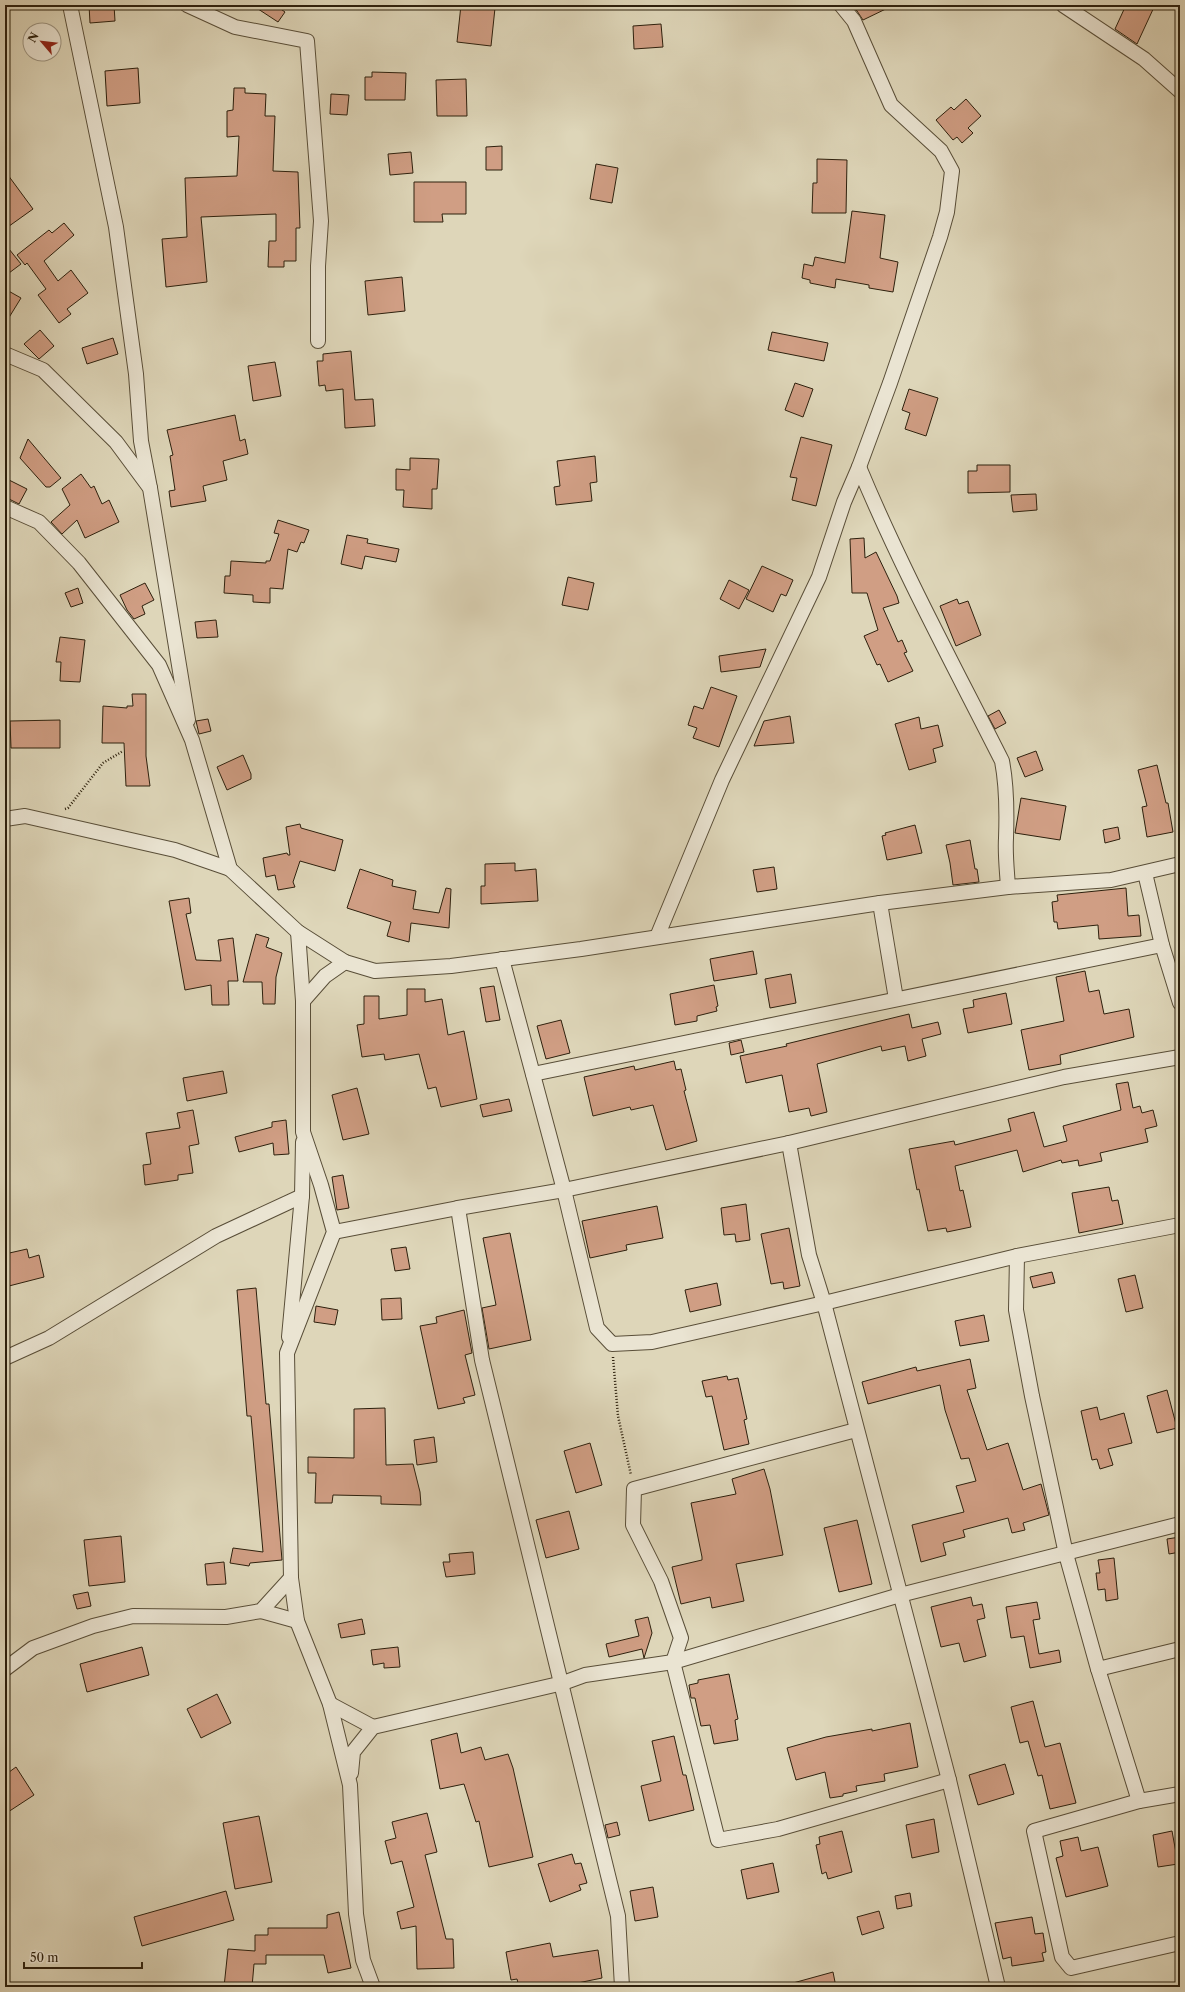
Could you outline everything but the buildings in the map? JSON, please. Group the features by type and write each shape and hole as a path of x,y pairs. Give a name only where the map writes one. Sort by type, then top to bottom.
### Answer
{"street":[{"path":"70,5 116,227 136,374 141,441 192,740 230,869"},
{"path":"187,5 235,27 307,41 321,221 318,266 318,341"},
{"path":"657,937 722,780 819,577 844,502 859,467 940,237 947,212 952,171 941,151 891,105 854,21 841,5"},
{"path":"1063,5 1144,59 1180,91"},
{"path":"5,354 43,370 116,442 150,488"},
{"path":"859,467 881,519 910,580 1002,760 1007,787 1008,817 1006,839 1008,887"},
{"path":"5,507 39,522 79,563 159,665 192,740"},
{"path":"5,819 25,816 176,850 230,869 298,932 345,962 375,971 451,966 657,937 880,903 1008,887 1111,880 1180,864"},
{"path":"1145,873 1162,945 1180,1003"},
{"path":"880,903 896,999"},
{"path":"298,932 303,1001 303,1132 302,1196 287,1353 291,1578 297,1621 330,1704 350,1785"},
{"path":"533,1074 1162,945"},
{"path":"502,959 564,1190 597,1328 612,1344 652,1342 824,1303 1018,1256 1180,1225"},
{"path":"303,1001 325,976 345,962"},
{"path":"334,1232 458,1208 564,1190 789,1143 1064,1077 1180,1057"},
{"path":"287,1353 334,1232 321,1185 303,1132"},
{"path":"789,1143 809,1254 824,1303 856,1430 949,1780 998,1987"},
{"path":"5,1358 48,1338 216,1236 302,1196"},
{"path":"458,1208 482,1360 563,1683 618,1916 622,1987"},
{"path":"1018,1256 1016,1310 1032,1396 1066,1554 1098,1669 1139,1801"},
{"path":"856,1430 634,1489 633,1525 661,1581 681,1638 673,1662 718,1840 778,1829 949,1780"},
{"path":"373,1987 363,1960 356,1914 350,1785 353,1752 373,1727 563,1683 585,1675 673,1662 900,1595 1180,1524"},
{"path":"261,1611 291,1578"},
{"path":"5,1669 33,1648 93,1626 133,1616 226,1617 261,1611 297,1621"},
{"path":"1098,1669 1180,1649"},
{"path":"330,1704 373,1727"},
{"path":"1180,1794 1139,1801 1034,1831 1062,1957 1071,1968 1180,1944"}],"path":[{"path":"62,809 68,808 103,763 123,750"},
{"path":"612,1344 618,1416 634,1489"}]}
